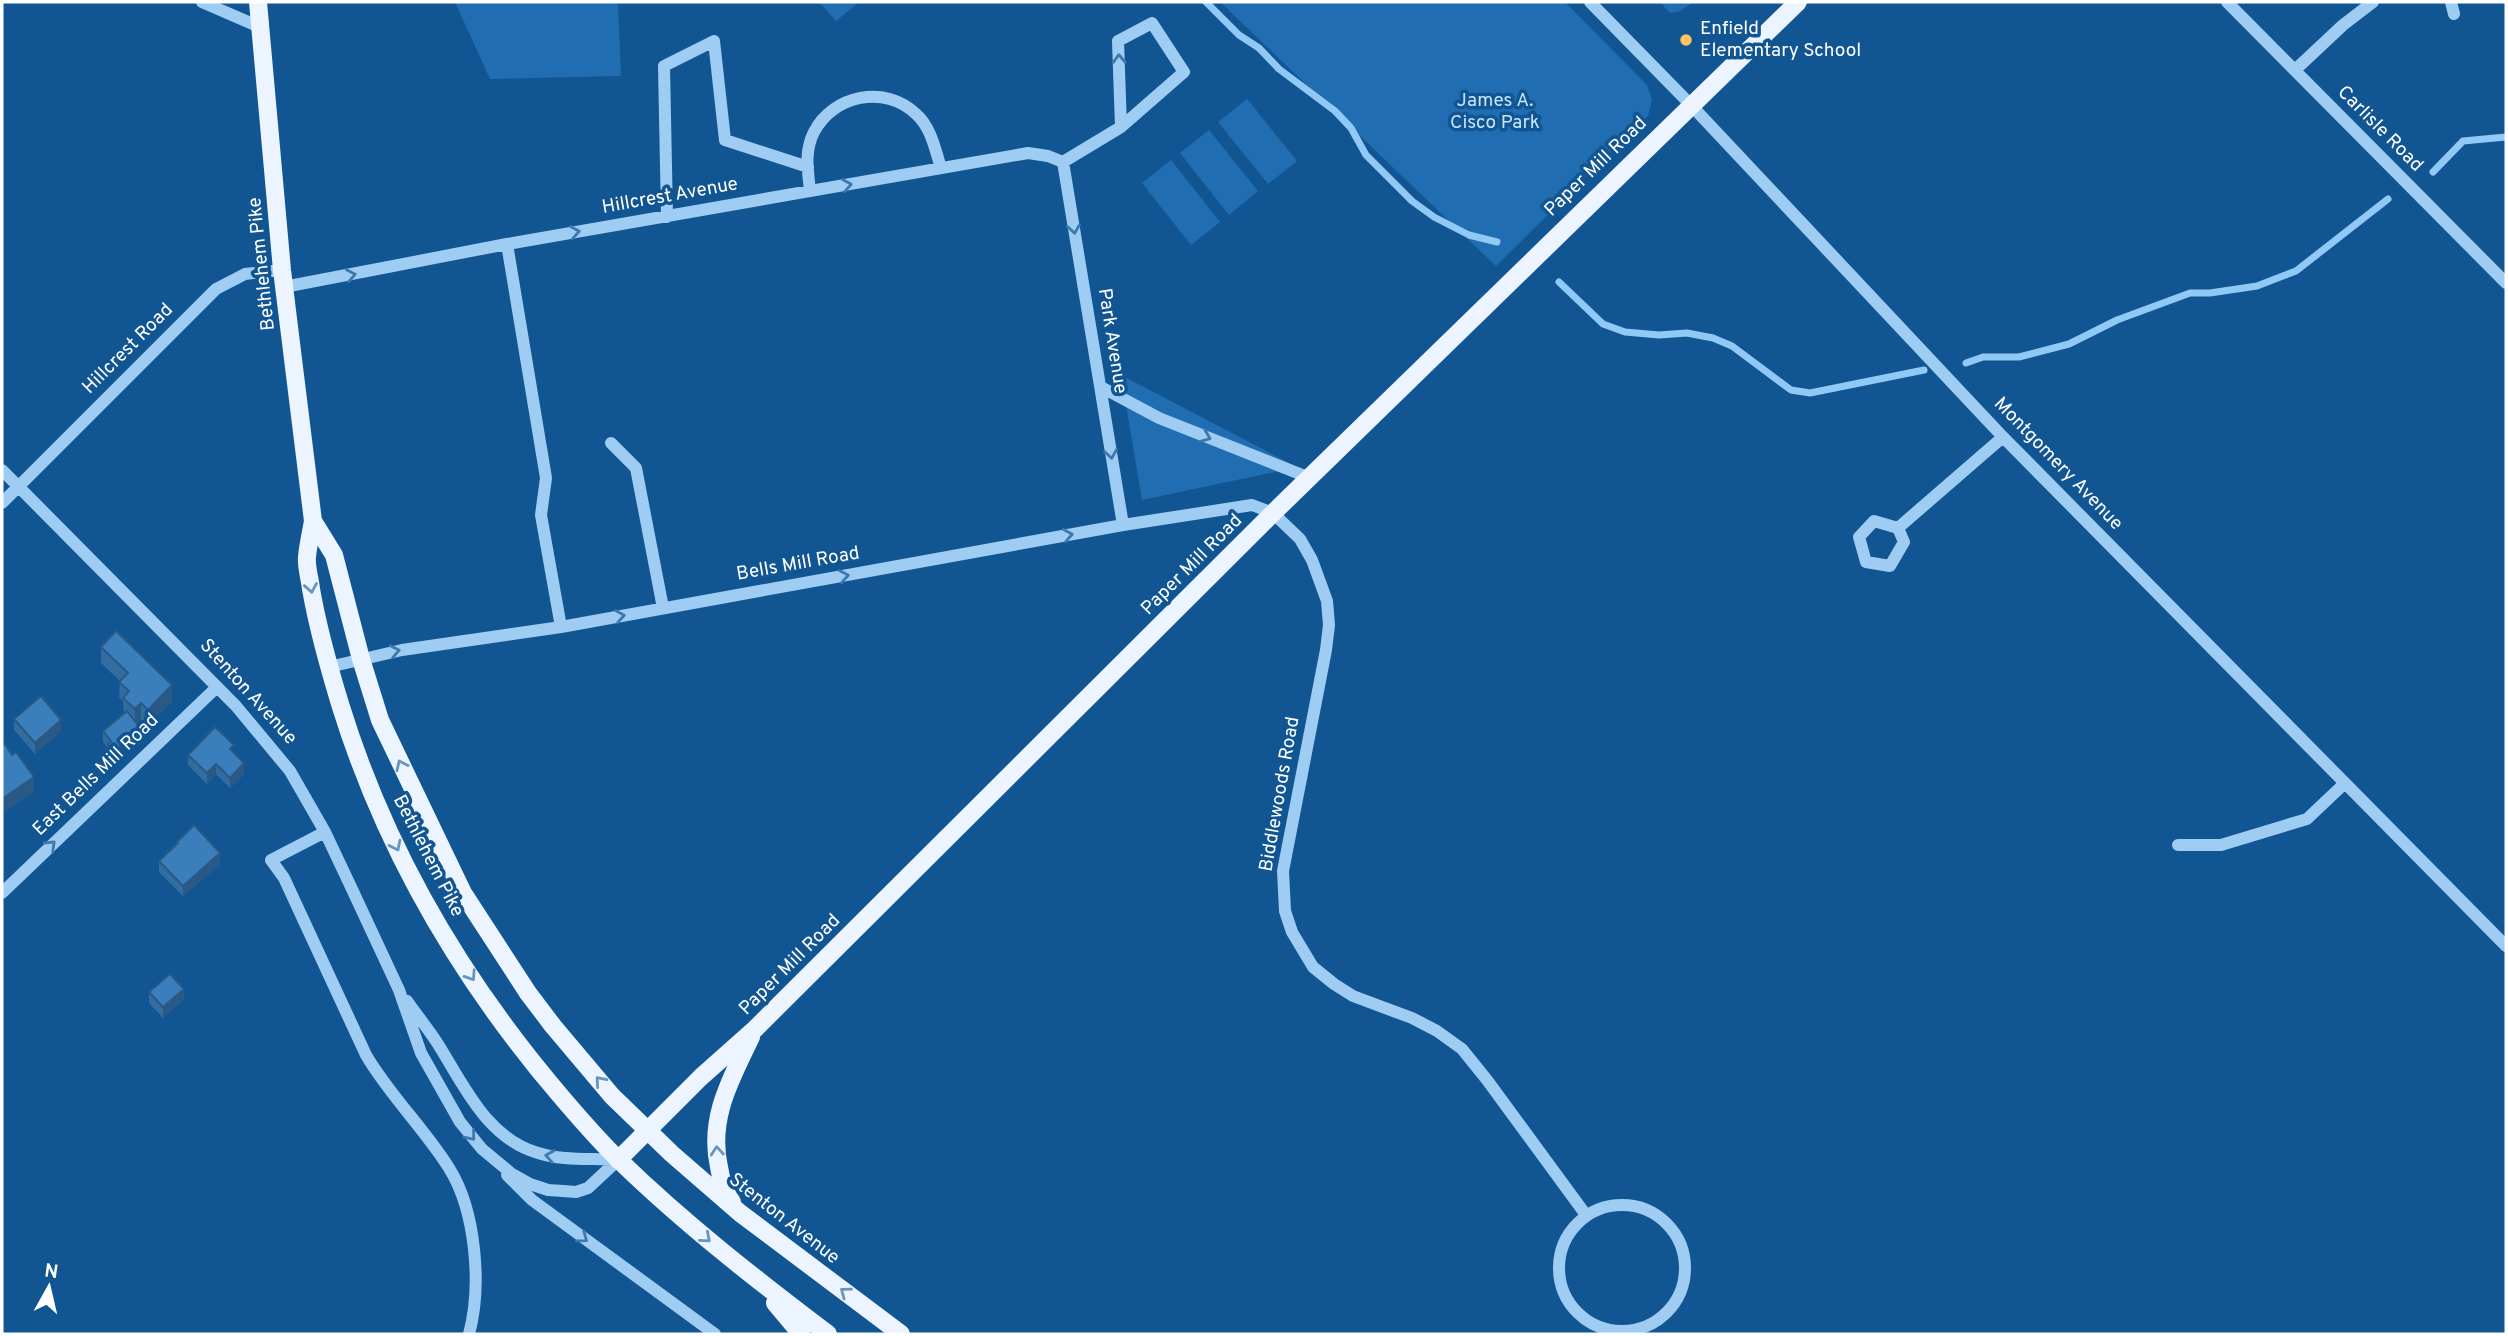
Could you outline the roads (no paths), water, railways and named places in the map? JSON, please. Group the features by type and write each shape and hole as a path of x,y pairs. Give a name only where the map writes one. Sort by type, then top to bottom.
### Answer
{"main road":[{"name":"Bethlehem Pike","path":"258,2 283,278 313,521 306,560 329,667 366,778 401,858 424,902 499,1018 541,1073 618,1160"},
{"name":"Paper Mill Road","path":"618,1160 701,1077 755,1029 1273,513 1690,104 1798,2"},
{"name":"Bethlehem Pike","path":"313,521 334,555 380,720 463,892 528,993 553,1026 612,1096 647,1130"},
{"path":"740,1213 722,1184 716,1150 716,1124 724,1095 755,1029"},
{"name":"Stenton Avenue","path":"647,1130 740,1213 901,1334"},
{"path":"618,1160 744,1270 828,1334"},
{"path":"744,1270 801,1334"}],"street":[{"path":"202,2 262,28"},
{"name":"Montgomery Avenue","path":"1590,2 1690,104 2003,437 2506,946"},
{"name":"Carlisle Road","path":"2227,2 2506,283"},
{"path":"2295,71 2343,25 2373,2"},
{"path":"1063,162 1121,127 1184,72 1152,23 1118,41 1121,127"},
{"path":"667,217 664,66 714,41 725,140 808,167"},
{"path":"810,191 807,153 813,133 824,116 840,104 859,97 880,97 899,102 916,114 928,130 941,168"},
{"name":"Hillcrest Avenue","path":"283,278 507,244 1028,153 1063,162"},
{"name":"Park Avenue","path":"1063,162 1123,525"},
{"path":"507,244 546,478 541,515 561,626"},
{"name":"Hillcrest Road","path":"18,487 216,289 245,274 283,278"},
{"path":"1101,387 1159,418 1310,478"},
{"path":"1898,528 2003,437"},
{"path":"611,443 636,468 663,608"},
{"name":"Stenton Avenue","path":"2,470 217,687 276,752 325,832 398,990 421,1053 434,1078 460,1122 495,1162 530,1184 548,1190 576,1192 588,1188 618,1160"},
{"path":"2,503 18,487"},
{"name":"Bells Mill Road","path":"329,667 402,650 561,626 1123,525 1252,505 1273,513"},
{"name":"Biddlewoods Road","path":"1273,513 1300,539 1312,560 1324,589 1329,625 1283,870 1285,911 1292,932 1313,967 1334,984 1353,996 1412,1018 1437,1031 1462,1049 1586,1215"},
{"name":"East Bells Mill Road","path":"2,892 217,687"},
{"path":"2178,845 2221,845 2307,819 2345,783"},
{"path":"325,832 271,860 284,878 366,1055 379,1077 438,1151 458,1184 467,1216 477,1273 477,1293 469,1334"},
{"name":"Stenton Avenue","path":"398,990 439,1045 471,1098 489,1122 505,1137 539,1154 618,1160"},
{"path":"495,1162 532,1200 715,1334"},
{"path":"1628,1204 1649,1210 1667,1223 1680,1241 1685,1259 1685,1282 1676,1302 1661,1318 1646,1327 1625,1331 1602,1328 1583,1318 1564,1294 1559,1273 1561,1251 1570,1231 1586,1215 1606,1206 1628,1204"}],"waterway":[{"path":"1206,2 1279,69 1335,111 1351,128 1366,155 1412,201 1434,217 1469,235 1497,242"},
{"path":"2433,172 2463,141 2506,137"},
{"path":"1966,363 1983,357 2019,357 2069,344 2117,320 2190,293 2257,286 2296,271 2388,199"},
{"path":"1559,282 1603,324 1625,332 1659,335 1687,333 1713,338 1732,346 1791,390 1810,393 1924,370"}],"place":[{"name":"Enfield Elementary School","path":"1686,40"}],"park label":[{"name":"James A. Cisco Park","path":"1495,112"}]}
